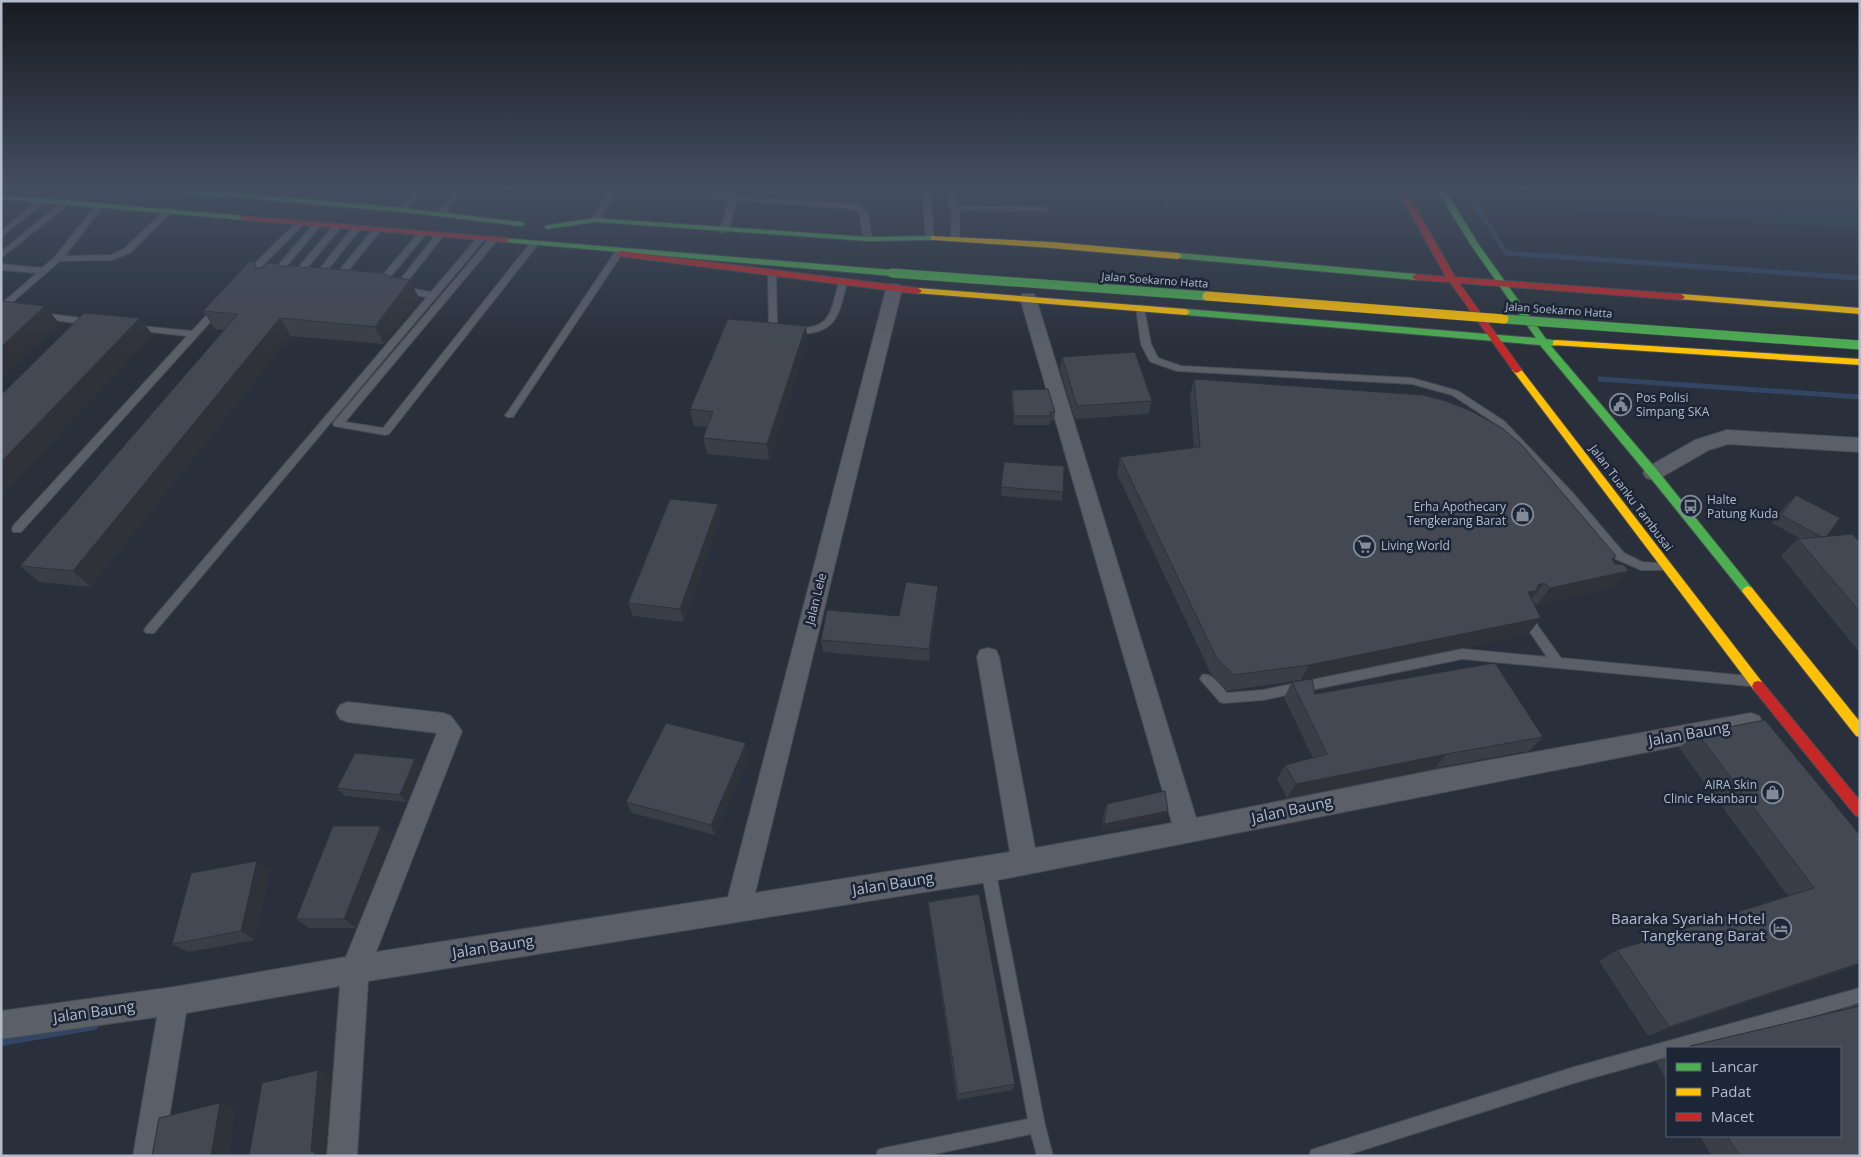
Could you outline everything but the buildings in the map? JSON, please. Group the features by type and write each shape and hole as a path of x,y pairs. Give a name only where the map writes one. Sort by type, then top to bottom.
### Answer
{"main road":[{"name":"Jalan Soekarno Hatta","path":"512,241 893,281 1860,345"},
{"path":"512,241 843,282 893,281 1028,298 1494,339 1860,362"},
{"name":"Jalan Soekarno Hatta","path":"974,241 1051,245 1860,311"},
{"name":"Jalan Tuanku Tambusai","path":"1431,241 1452,279 1494,339 1781,718 1860,811"},
{"path":"1473,241 1500,283 1543,342 1653,473 1860,732"},
{"path":"1452,279 1491,303 1543,342"},
{"path":"1494,339 1491,303 1500,283"},
{"name":"Jalan Soekarno Hatta","path":"1452,299 1532,305"},
{"path":"1771,304 1803,358"}],"street":[{"name":"Jalan Lele","path":"738,908 893,281"},
{"path":"1028,298 1187,832"},
{"path":"1653,473 1702,445 1727,437 1860,445"},
{"path":"988,657 1024,860"},
{"path":"342,1156 355,969 450,730 443,723 348,712"},
{"name":"Jalan Baung","path":"1,1025 174,1001 355,969 988,869 1024,860 1187,832 1445,779 1781,718"},
{"path":"148,1156 174,1001"}],"lane":[{"path":"1,256 19,241"},
{"path":"4,311 58,259 72,241"},
{"path":"58,259 112,257 128,251 138,241"},
{"path":"241,283 283,241"},
{"path":"269,282 304,241"},
{"path":"293,280 326,241"},
{"path":"314,282 347,241"},
{"path":"341,284 333,283 368,241"},
{"path":"372,286 379,286 416,241"},
{"path":"432,295 397,289 435,241"},
{"path":"150,630 479,241"},
{"path":"493,241 338,424 384,432 535,243"},
{"path":"510,416 618,254"},
{"path":"1,267 44,271"},
{"path":"772,274 772,326 779,330 812,332 823,330 831,321 843,282"},
{"path":"17,529 227,298"},
{"path":"1140,308 1146,344 1154,360 1180,369 1412,381 1456,393 1501,423 1568,494 1620,556 1641,566 1667,567"},
{"path":"30,315 97,323"},
{"path":"126,326 194,334"},
{"path":"1568,494 1594,538 1616,566"},
{"path":"1530,606 1528,616 1533,628 1558,663"},
{"path":"1206,679 1224,698 1262,695 1462,654 1754,681"},
{"path":"988,869 1036,1125 1044,1156"},
{"path":"1675,1047 1860,995"},
{"path":"1317,1156 1574,1075 1666,1050"},
{"path":"884,1156 1036,1125"}],"waterway":[{"path":"1499,241 1506,253 1860,278"},
{"path":"1600,379 1860,397"},
{"path":"1,1042 94,1026"}],"traffic: fast":[{"path":"518,241 892,273"},
{"path":"1473,241 1543,342 1653,473 1748,591"},
{"path":"1178,256 1416,277"},
{"path":"892,273 1207,296"},
{"path":"1186,312 1556,343"},
{"path":"1504,319 1860,345"}],"traffic: slow":[{"path":"984,241 1178,256"},
{"path":"918,291 1186,312"},
{"path":"1207,296 1504,319"},
{"path":"1681,297 1860,311"},
{"path":"1556,343 1860,362"},
{"path":"1517,370 1758,686"},
{"path":"1748,591 1860,732"}],"traffic: jam":[{"path":"1431,241 1452,279 1517,370"},
{"path":"621,254 918,291"},
{"path":"1416,277 1681,297"},
{"path":"1758,686 1860,811"}],"place":[{"name":"Pos Polisi Simpang SKA","path":"1620,405"},
{"name":"Halte Patung Kuda","path":"1691,507"},
{"name":"Erha Apothecary Tengkerang Barat","path":"1522,514"},
{"name":"Living World","path":"1365,546"},
{"name":"AIRA Skin Clinic Pekanbaru","path":"1773,792"},
{"name":"Baaraka Syariah Hotel Tangkerang Barat","path":"1781,928"}]}
